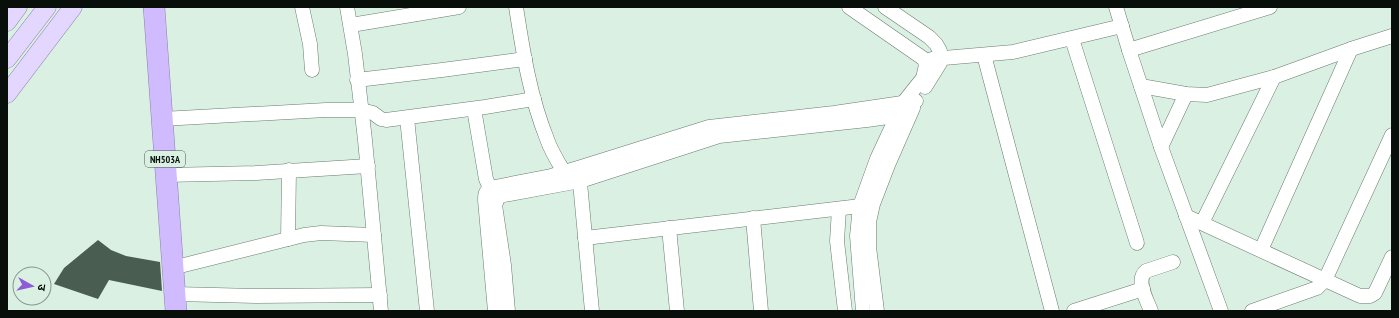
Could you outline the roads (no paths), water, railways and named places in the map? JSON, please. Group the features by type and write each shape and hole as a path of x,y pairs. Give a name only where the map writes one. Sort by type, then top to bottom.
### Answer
{"highway":[{"name":"NH503A","path":"154,7 172,268 176,303"}],"main road":[{"path":"7,22 18,7"},
{"path":"7,39 32,7"},
{"path":"7,59 47,7"},
{"path":"7,94 73,7"}],"street":[{"path":"302,7 310,44 312,70"},
{"path":"347,7 351,25 368,166 381,311"},
{"path":"351,25 459,7"},
{"path":"516,7 524,59 534,99 547,139 564,172"},
{"path":"849,7 924,59 926,65 923,78 877,159 867,205 857,236 863,311"},
{"path":"495,311 485,200 487,191 494,192 579,174 720,136 906,109 938,67 941,58 940,51 933,41 885,7"},
{"path":"1116,7 1162,147 1221,311"},
{"path":"1129,50 1270,7"},
{"path":"924,59 1013,52 1122,26"},
{"path":"1141,86 1186,94 1207,95 1274,77 1392,36"},
{"path":"1072,39 1137,243"},
{"path":"1261,250 1351,49"},
{"path":"984,55 1052,311"},
{"path":"357,80 524,59"},
{"path":"1202,223 1274,77"},
{"path":"1162,147 1186,94"},
{"path":"162,119 326,110 361,110 373,113 384,120 474,109 534,99"},
{"path":"474,109 482,158 497,198 495,205 504,265 508,311"},
{"path":"407,118 427,311"},
{"path":"1252,311 1317,288 1325,280 1392,135"},
{"path":"166,175 368,166"},
{"path":"288,170 288,239"},
{"path":"494,192 564,172 579,174"},
{"path":"579,174 592,311"},
{"path":"585,238 867,205"},
{"path":"867,205 869,222 868,234 877,311"},
{"path":"839,209 837,241 845,311"},
{"path":"1186,216 1360,296 1370,296 1375,292 1392,257"},
{"path":"753,218 761,311"},
{"path":"669,228 677,311"},
{"path":"172,268 314,233 374,235"},
{"path":"1151,311 1141,281 1143,274 1173,262"},
{"path":"1074,311 1143,289"},
{"path":"176,303 256,296 380,295"}]}
